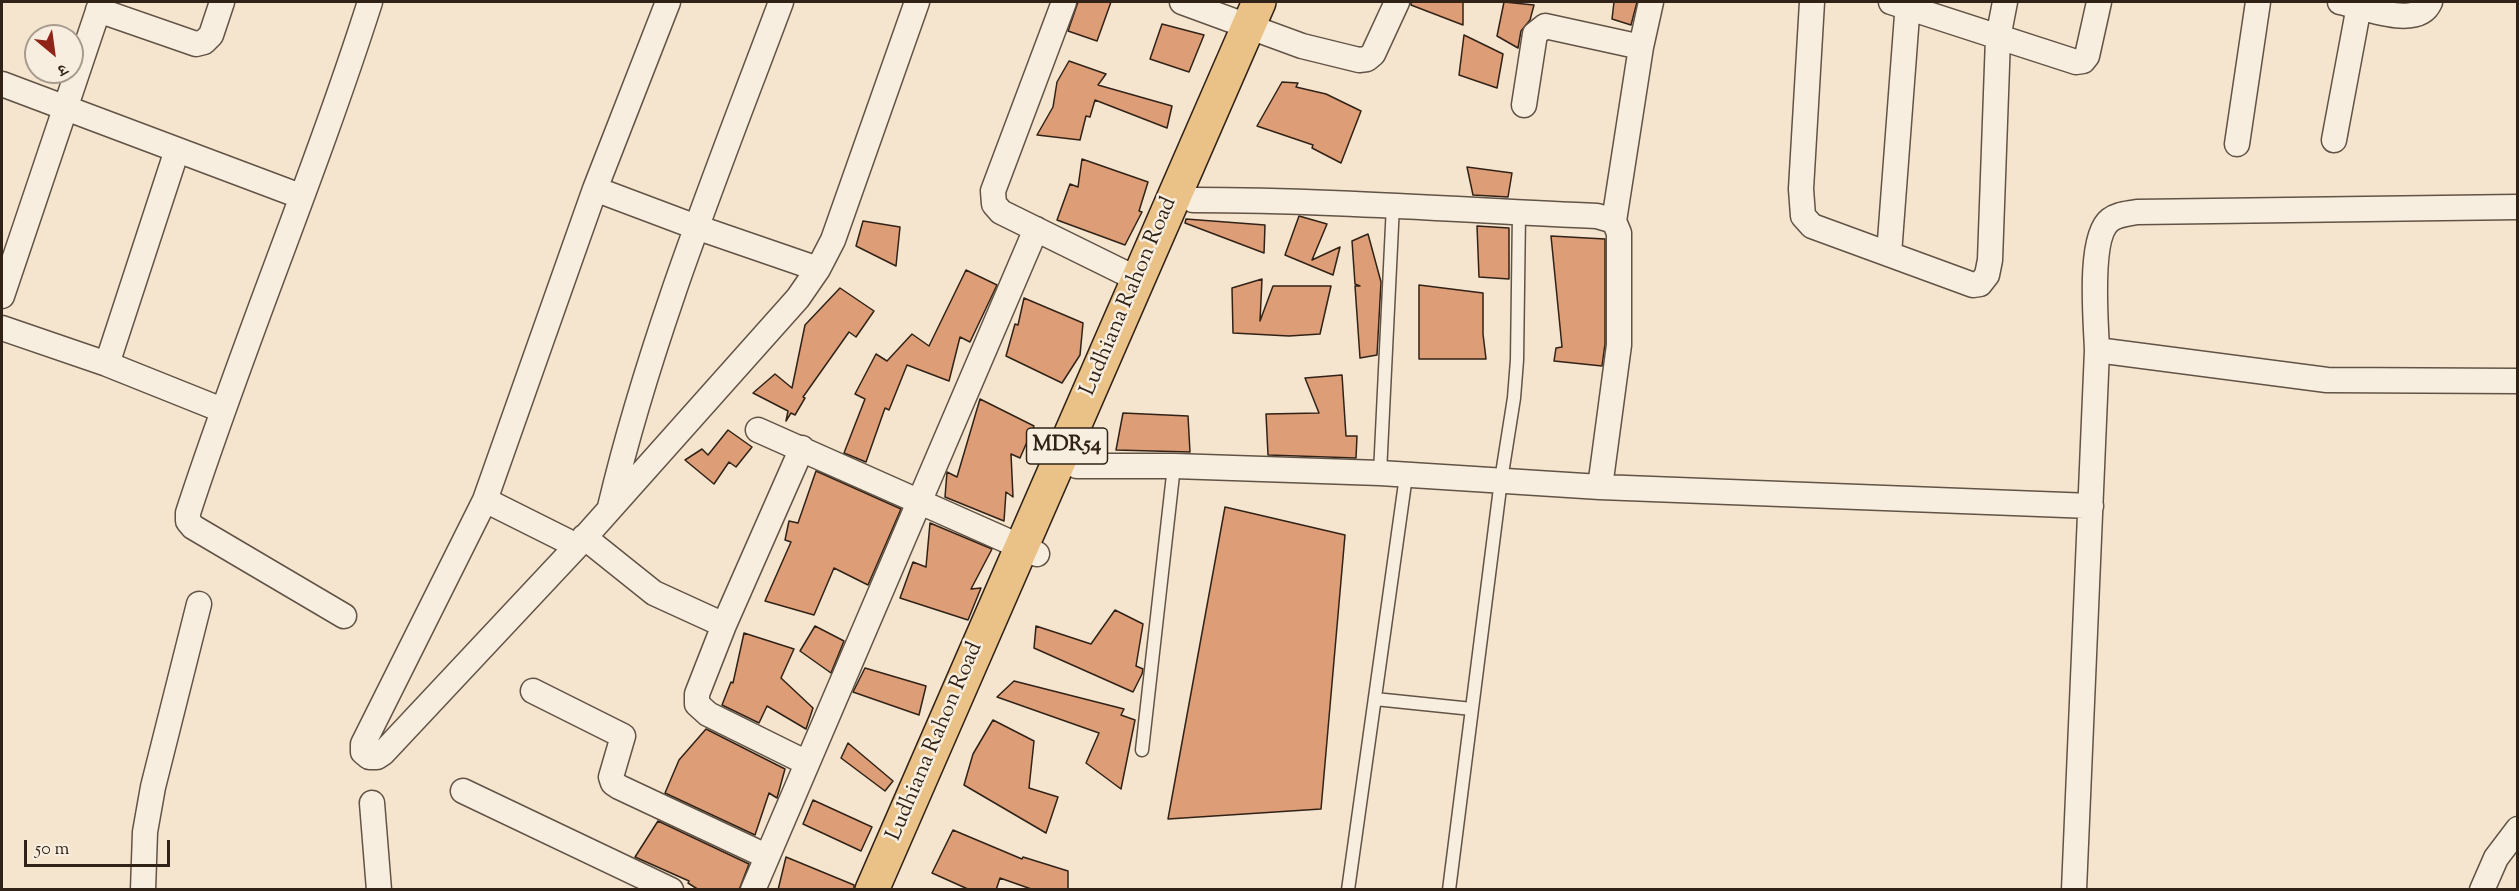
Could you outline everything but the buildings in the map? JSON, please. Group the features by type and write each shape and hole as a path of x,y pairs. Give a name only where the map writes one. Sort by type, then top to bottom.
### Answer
{"main road":[{"name":"Ludhiana Rahon Road","path":"894,890 1029,550 1061,459 1137,279 1258,20 1278,2"},
{"name":"Ludhiana Rahon Road","path":"872,890 1029,550 1077,466 1193,200 1258,20"}],"street":[{"path":"2,296 100,6 196,44 204,42 211,34 222,2"},
{"path":"344,616 193,528 188,521 188,513 222,410 343,86 370,2"},
{"path":"668,2 595,189 485,500 363,744 363,752 369,757 377,757 383,753 581,542 798,298 819,269 834,240 917,2"},
{"path":"609,510 626,439 696,227 781,2"},
{"path":"1064,2 993,191 994,204 1001,212 1137,279"},
{"path":"1182,2 1258,20 1302,46 1359,60 1368,59 1373,54 1397,2"},
{"path":"1600,487 1619,345 1619,232 1614,221 1641,47 1651,2"},
{"path":"1812,2 1803,132 1801,189 1803,216 1812,226 1973,285 1980,284 1987,275 1990,260 1998,38 2005,2"},
{"path":"1889,254 1902,3 1998,38 2076,62 2083,61 2087,56 2098,2"},
{"path":"2237,144 2258,2"},
{"path":"2334,140 2350,4 2407,17 2421,14 2430,2"},
{"path":"1524,105 1535,34 1540,29 1545,27 1641,47"},
{"path":"2,84 300,196"},
{"path":"107,364 177,150"},
{"path":"595,189 696,227 819,269"},
{"path":"1193,200 1292,200 1393,205 1597,216 1614,221"},
{"path":"2074,890 2097,350 2095,258 2099,238 2108,221 2121,215 2137,212 2517,207"},
{"path":"753,890 805,762 920,502 1036,229"},
{"path":"2,328 107,364 222,410"},
{"path":"2097,350 2327,380 2517,381"},
{"path":"758,430 1029,550"},
{"path":"802,448 724,625 697,694 697,704 708,714 805,762"},
{"path":"1077,466 1174,466 1380,473 1600,487 2091,506"},
{"path":"485,500 581,542 654,593 724,625"},
{"path":"143,890 145,832 153,788 199,604"},
{"path":"533,691 623,736 611,777 613,783 766,856"},
{"path":"463,791 671,890"},
{"path":"372,803 379,890"},
{"path":"2482,890 2496,858 2517,829"}],"lane":[{"path":"1380,473 1393,205"},
{"path":"1449,890 1514,398 1517,360 1519,213"},
{"path":"1142,750 1174,466"},
{"path":"1348,890 1406,476"},
{"path":"1374,699 1472,709"}]}
